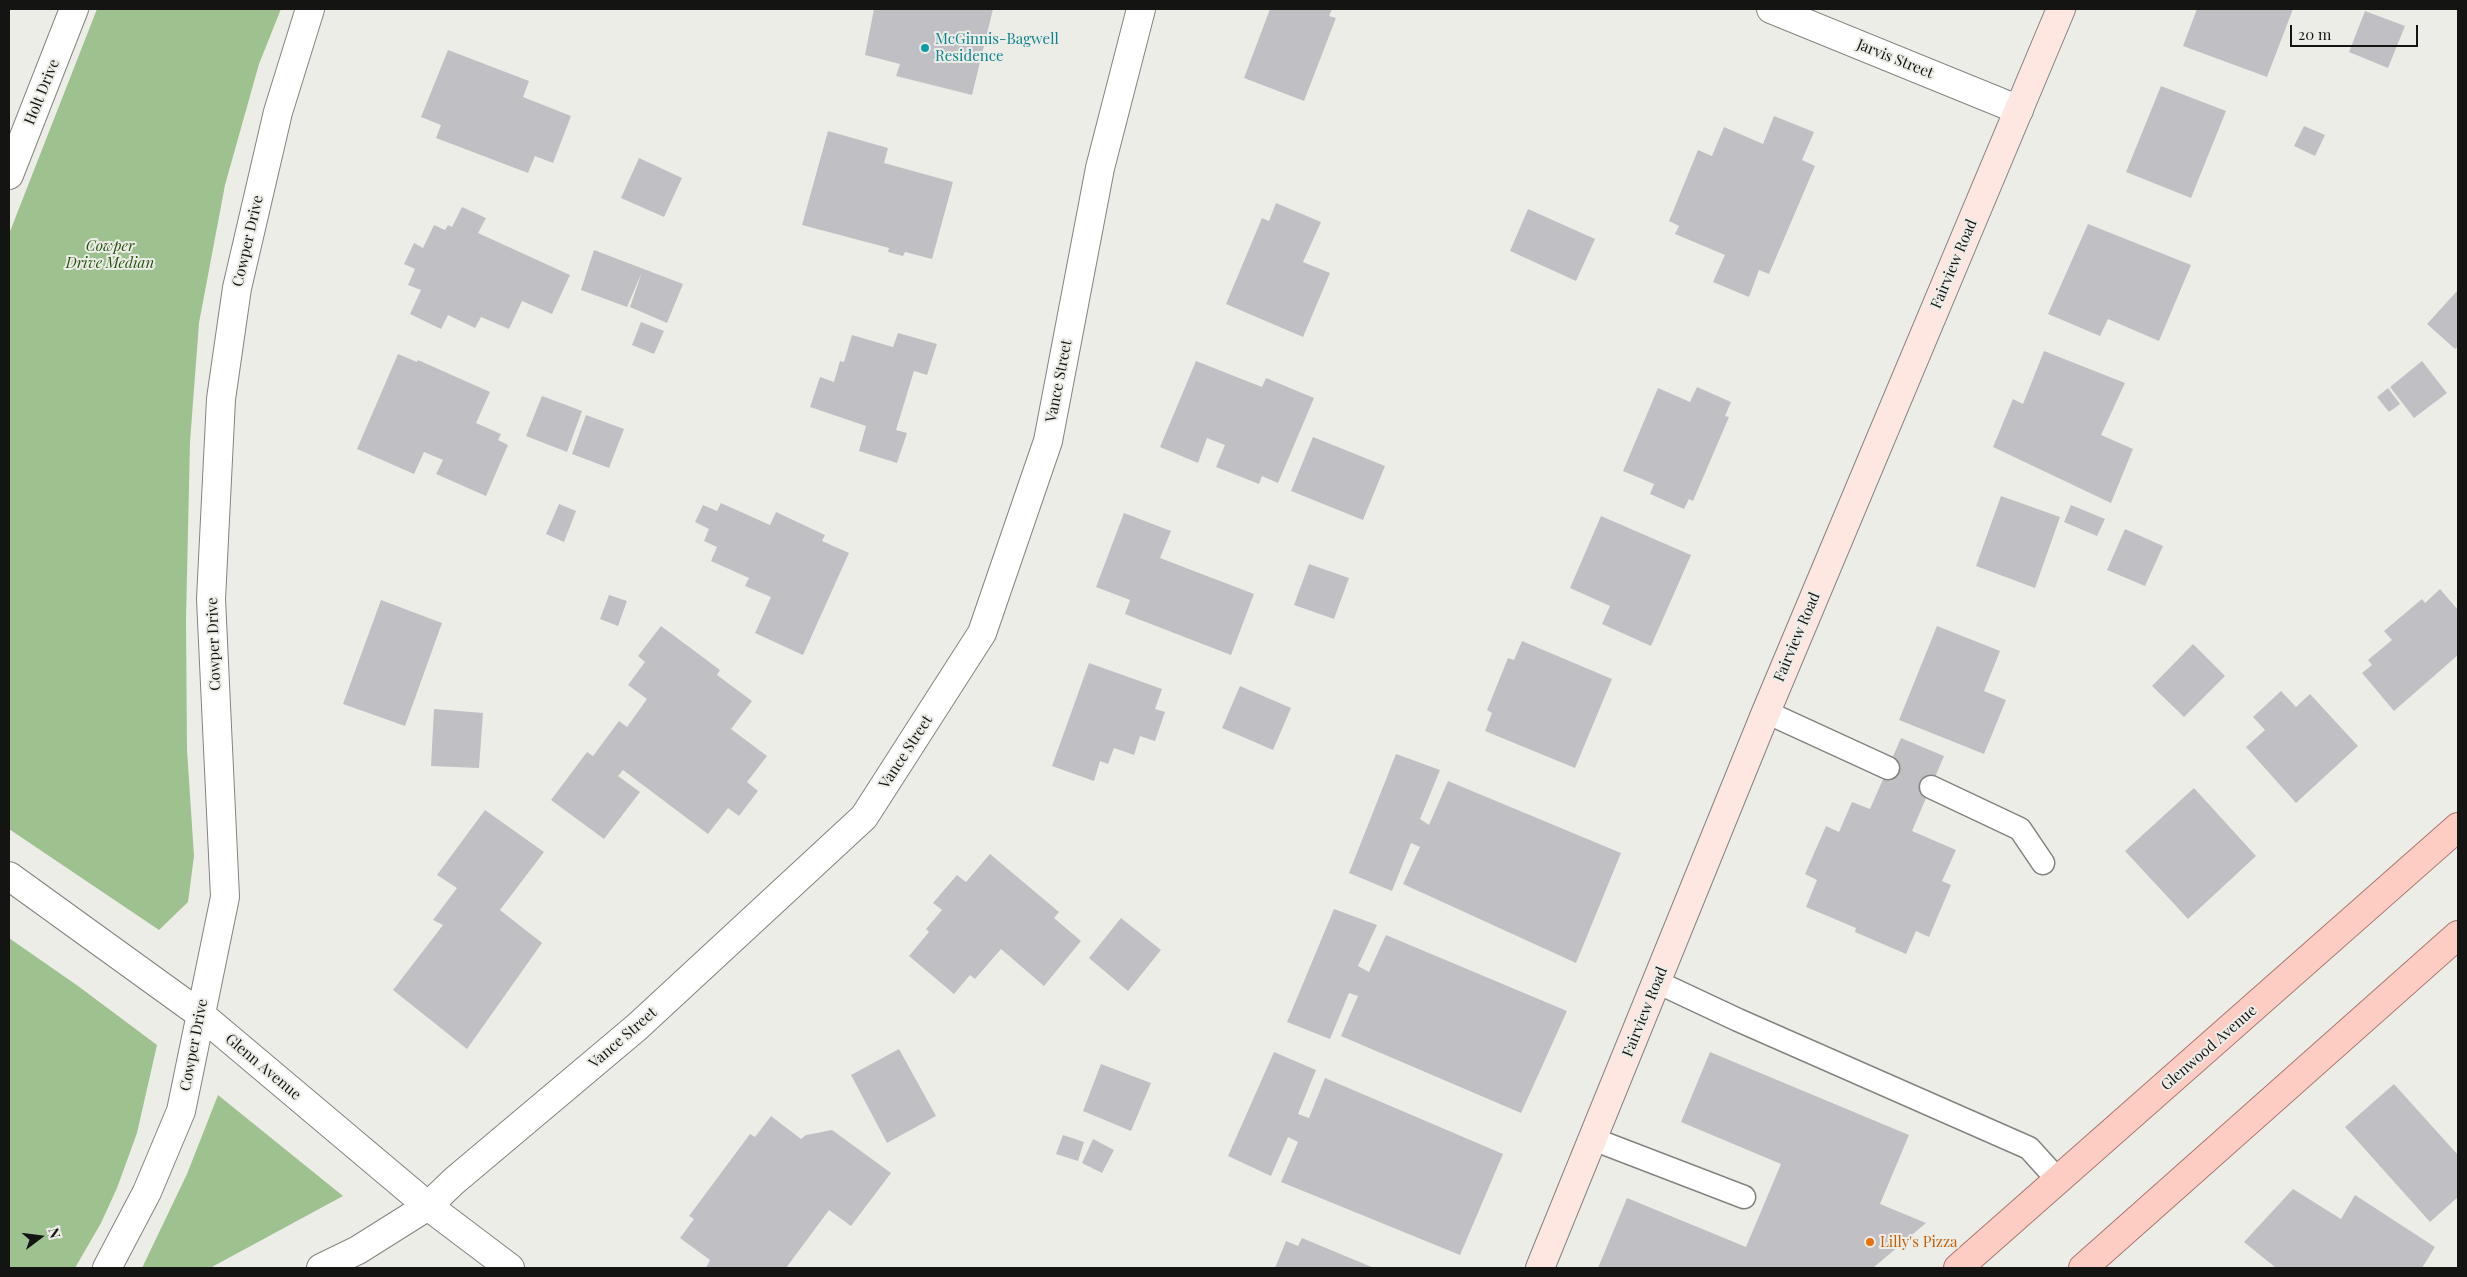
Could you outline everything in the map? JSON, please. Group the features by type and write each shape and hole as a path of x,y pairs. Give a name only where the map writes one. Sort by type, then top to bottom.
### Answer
{"main road":[{"name":"Glenwood Avenue","path":"1958,1268 2458,827"},
{"path":"2082,1268 2458,934"}],"street":[{"name":"Holt Drive","path":"9,175 74,9"},
{"name":"Cowper Drive","path":"107,1268 148,1192 181,1111 224,897 211,598 221,399 237,288 278,112 310,9"},
{"name":"Vance Street","path":"321,1268 358,1250 428,1206 454,1181 637,1027 864,818 982,633 1048,441 1100,168 1141,9"},
{"name":"Jarvis Street","path":"1771,9 2018,110"},
{"name":"Fairview Road","path":"1540,1268 1766,712 2061,9"},
{"name":"Glenn Avenue","path":"9,876 200,1014 428,1206 510,1268"}],"lane":[{"path":"1766,712 1888,768"},
{"path":"1931,787 2020,830 2043,863"},
{"path":"1657,982 1738,1020 2029,1148 2058,1180"},
{"path":"1593,1139 1744,1197"}],"green space":[{"name":"Cowper Drive Median","path":"97,9 281,9 259,64 225,185 199,323 190,442 186,619 187,750 194,856 188,902 159,930 9,829 9,234"},
{"path":"9,938 78,986 157,1045 137,1133 117,1188 101,1223 75,1268 9,1268"},
{"path":"218,1095 343,1196 210,1268 142,1268 187,1174"}],"building":[{"name":"McGinnis-Bagwell Residence","path":"874,9 993,9 972,95 896,76 900,64 865,55"},
{"path":"1270,9 1332,9 1329,16 1336,18 1304,101 1244,78"},
{"path":"2197,9 2293,9 2267,77 2183,46"},
{"path":"2365,11 2405,26 2388,68 2349,52"},
{"path":"448,50 529,81 523,97 571,116 553,163 535,156 528,173 436,138 441,125 421,117"},
{"path":"2161,86 2226,111 2191,198 2126,172"},
{"path":"1774,116 1814,132 1802,160 1815,166 1769,274 1759,270 1749,297 1713,282 1725,255 1675,234 1679,226 1669,221 1698,150 1712,156 1724,127 1763,144"},
{"path":"2304,126 2325,135 2315,156 2294,146"},
{"path":"828,131 888,148 884,163 953,182 932,259 905,252 903,256 888,252 889,248 802,225"},
{"path":"639,158 682,178 664,217 621,198"},
{"path":"1276,203 1321,222 1303,262 1330,273 1303,337 1226,304 1262,218 1269,221"},
{"path":"462,207 486,218 478,233 570,275 552,314 522,301 509,329 481,317 475,328 448,315 441,329 410,314 421,290 408,285 415,269 404,264 414,243 423,248 434,225 445,230 448,225 452,227"},
{"path":"1528,209 1595,239 1576,281 1510,251"},
{"path":"2088,224 2191,265 2159,341 2108,319 2100,336 2048,314"},
{"path":"594,250 683,284 667,323 630,307 642,272 627,307 581,290"},
{"path":"2458,290 2458,346 2455,349 2427,324"},
{"path":"641,322 664,331 654,354 632,345"},
{"path":"898,333 937,344 927,375 914,371 896,430 907,433 897,463 859,451 866,426 810,407 820,377 834,382 840,361 844,362 852,335 893,347"},
{"path":"2044,351 2125,383 2101,435 2133,449 2111,503 1993,447 2013,399 2023,404"},
{"path":"398,354 417,362 418,360 490,392 476,423 501,434 498,440 508,445 486,496 436,474 443,460 424,452 414,474 357,449"},
{"path":"1196,361 1262,387 1266,378 1314,398 1278,483 1262,476 1259,484 1216,467 1225,445 1207,438 1198,463 1160,447"},
{"path":"2422,361 2447,393 2414,418 2390,387"},
{"path":"1697,387 1731,402 1725,416 1729,417 1693,501 1689,499 1684,509 1650,494 1654,484 1623,471 1658,388 1690,402"},
{"path":"2388,388 2400,404 2389,412 2377,397"},
{"path":"542,396 582,411 567,452 526,436"},
{"path":"586,415 624,429 609,468 572,454"},
{"path":"1313,437 1385,466 1363,520 1291,491"},
{"path":"2001,496 2060,517 2035,588 1976,566"},
{"path":"721,503 770,525 776,512 825,535 822,541 849,553 803,655 755,633 771,597 745,586 749,578 711,561 717,547 704,541 709,529 695,522 703,505 717,511"},
{"path":"559,504 576,511 564,542 546,534"},
{"path":"2071,505 2105,519 2097,536 2064,522"},
{"path":"1124,513 1171,531 1160,558 1254,594 1231,655 1125,614 1130,600 1096,587"},
{"path":"1601,516 1691,555 1651,646 1602,624 1610,606 1570,588"},
{"path":"2125,529 2163,546 2145,586 2107,570"},
{"path":"1309,564 1349,578 1334,619 1294,605"},
{"path":"2440,589 2458,610 2458,655 2394,711 2362,673 2372,665 2368,660 2392,640 2384,631 2422,599 2425,603"},
{"path":"609,595 627,601 618,626 600,619"},
{"path":"381,600 442,623 405,726 343,704"},
{"path":"661,626 720,670 717,675 752,701 731,729 767,756 747,782 758,791 739,816 728,808 708,834 623,770 618,776 640,792 604,839 551,800 587,752 593,756 619,721 627,727 647,699 628,685 645,662 638,656"},
{"path":"1937,626 2000,651 1984,691 2006,700 1984,754 1899,720"},
{"path":"1522,641 1612,679 1575,768 1485,731 1492,713 1487,710 1508,658 1514,660"},
{"path":"2193,644 2225,676 2184,717 2152,686"},
{"path":"1089,663 1162,689 1155,709 1165,712 1155,741 1140,736 1134,755 1114,748 1108,764 1100,761 1094,781 1052,766"},
{"path":"1240,686 1291,708 1273,750 1222,728"},
{"path":"2281,691 2296,707 2310,694 2358,746 2296,803 2246,747 2265,730 2253,717"},
{"path":"434,709 483,713 479,768 431,766"},
{"path":"1901,738 1944,756 1912,831 1956,850 1942,881 1951,885 1929,937 1916,931 1906,954 1855,932 1856,928 1806,907 1817,880 1805,874 1826,826 1839,832 1852,802 1870,809"},
{"path":"1396,754 1440,770 1420,819 1429,825 1448,781 1621,853 1576,963 1403,884 1420,847 1411,843 1392,891 1349,873"},
{"path":"2194,788 2256,856 2188,919 2125,851"},
{"path":"485,810 544,852 500,910 542,943 467,1049 393,990 443,925 433,920 457,888 437,875"},
{"path":"990,854 1059,912 1054,918 1081,941 1044,986 1001,949 975,979 970,975 954,994 909,956 929,932 926,929 942,910 933,903 957,875 966,882"},
{"path":"1334,909 1377,925 1358,966 1369,972 1386,935 1567,1011 1521,1113 1341,1036 1358,996 1349,993 1330,1039 1287,1022"},
{"path":"1121,918 1161,950 1128,991 1089,958"},
{"path":"899,1049 936,1116 887,1143 851,1075"},
{"path":"1274,1052 1316,1070 1298,1114 1309,1118 1325,1078 1503,1154 1460,1255 1281,1182 1298,1142 1288,1137 1271,1176 1228,1156"},
{"path":"1710,1052 1909,1135 1880,1204 1926,1223 1873,1268 1598,1268 1627,1198 1746,1247 1781,1164 1681,1122"},
{"path":"1101,1064 1151,1083 1131,1131 1083,1111"},
{"path":"2394,1084 2458,1155 2458,1197 2430,1222 2345,1127"},
{"path":"771,1116 801,1139 806,1135 832,1130 891,1173 851,1226 829,1210 786,1268 706,1268 710,1260 680,1238 694,1219 689,1216 750,1134 755,1137"},
{"path":"1063,1135 1084,1142 1078,1161 1056,1154"},
{"path":"1093,1139 1114,1150 1102,1173 1082,1163"},
{"path":"2293,1189 2341,1219 2355,1195 2435,1247 2422,1268 2276,1268 2244,1242"},
{"path":"1302,1238 1374,1268 1275,1268 1286,1241 1298,1246"}],"place":[{"name":"McGinnis-Bagwell Residence","path":"925,48"},
{"name":"Lilly's Pizza","path":"1870,1242"}]}
